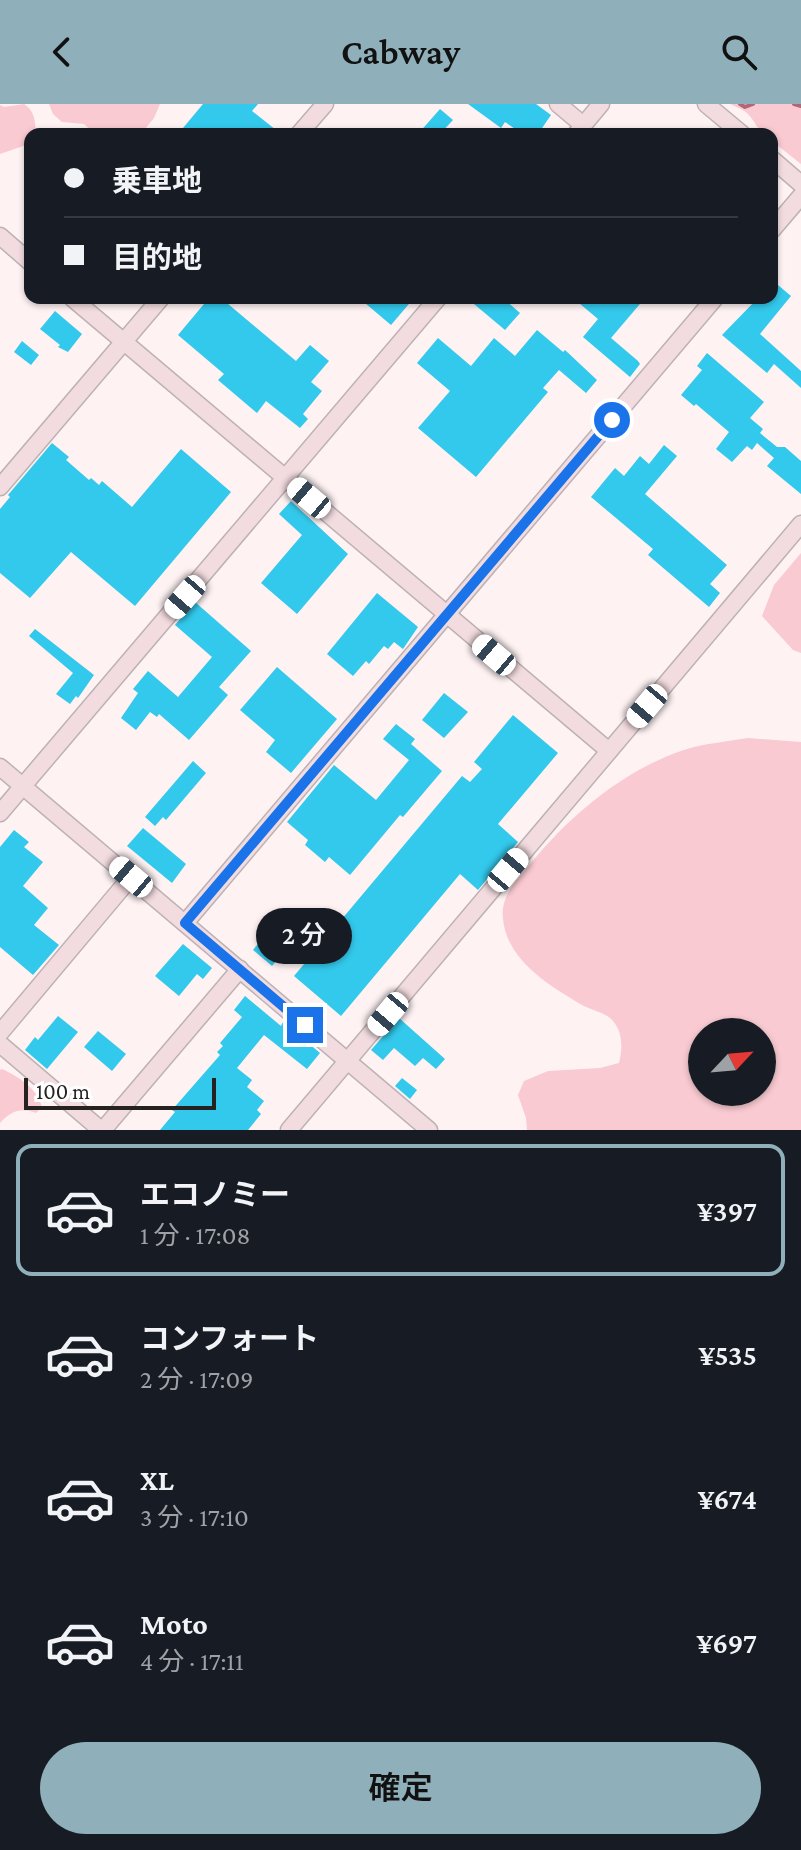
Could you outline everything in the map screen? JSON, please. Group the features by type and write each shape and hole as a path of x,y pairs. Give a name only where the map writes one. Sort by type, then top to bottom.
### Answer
{"street":[{"path":"304,128 325,104"},
{"path":"558,104 577,128"},
{"path":"581,128 601,104"},
{"path":"706,104 735,128"},
{"path":"778,164 801,184"},
{"path":"778,223 801,196"},
{"path":"0,236 24,257"},
{"path":"79,304 609,751"},
{"path":"0,487 156,304"},
{"path":"0,813 433,304"},
{"path":"185,923 710,304"},
{"path":"289,1130 801,524"},
{"path":"0,767 429,1130"},
{"path":"0,1033 131,877"},
{"path":"0,1044 102,1130 240,969"}],"shaded area":[{"path":"24,104 32,113 36,128 24,128 24,146 0,154 0,105"},
{"path":"49,104 160,104 146,128 88,128 84,124 62,122 53,114"},
{"path":"730,104 801,104 801,164 778,146 778,128 759,128 746,112"},
{"path":"801,553 801,653 793,650 762,616 774,585"},
{"path":"748,738 801,742 801,1130 527,1130 518,1095 524,1081 548,1071 600,1068 619,1063 621,1039 610,1018 557,989 521,960 506,934 503,910 507,895 548,844 604,792 648,765 694,747"},
{"path":"2,1069 36,1094 42,1107 36,1113 16,1111 0,1123"}],"building":[{"path":"203,104 258,104 252,111 273,128 183,128"},
{"path":"468,104 536,104 551,115 542,128 514,128 505,122 501,128"},
{"path":"440,109 453,120 446,128 423,128"},
{"path":"778,285 791,296 760,334 801,371 801,388 774,364 767,373 722,335 752,304 778,304"},
{"path":"204,304 228,304 296,361 310,345 329,361 311,382 322,391 303,414 308,419 300,428 266,401 257,413 218,380 224,374 178,335"},
{"path":"366,304 409,304 391,325"},
{"path":"474,304 510,304 520,313 505,330"},
{"path":"580,304 640,304 611,338 640,364 630,377 583,337 598,319"},
{"path":"55,311 82,334 68,352 58,347 60,345 40,329"},
{"path":"537,330 563,352 565,350 597,380 586,393 559,370 543,388 548,392 476,477 418,428 450,391 417,363 438,338 471,366 494,338 515,356"},
{"path":"22,341 39,355 31,365 14,352"},
{"path":"707,353 764,402 750,418 763,429 760,433 777,447 785,447 801,461 801,494 767,466 774,458 757,443 752,450 747,446 732,462 716,449 729,432 681,395 702,370 697,366"},
{"path":"52,443 89,480 91,478 99,485 102,481 132,507 181,449 231,492 135,606 71,552 30,598 0,573 0,509"},
{"path":"664,445 677,456 645,494 727,565 710,584 720,593 709,607 648,555 653,549 591,497 615,468 624,476 640,456 649,464"},
{"path":"291,501 348,554 297,614 261,583 302,535 279,514"},
{"path":"377,593 418,627 403,649 394,642 388,649 384,646 369,664 366,661 353,676 327,654"},
{"path":"195,602 251,651 219,687 228,695 189,740 159,714 157,717 150,712 136,730 121,718 138,693 133,689 148,671 178,697 212,657 175,625"},
{"path":"35,629 94,675 70,704 56,694 73,673 29,636"},
{"path":"277,667 337,719 291,773 266,752 275,740 240,710"},
{"path":"444,693 468,712 444,738 422,720"},
{"path":"513,715 558,753 498,824 518,842 478,890 460,874 341,1016 294,976 462,776 470,782 482,769 474,762"},
{"path":"396,724 415,739 411,744 442,771 350,875 329,857 325,862 305,845 308,840 287,822 334,765 376,800 409,760 383,739"},
{"path":"193,761 206,773 166,820 163,817 155,826 145,817"},
{"path":"143,828 186,864 172,883 127,846"},
{"path":"14,830 29,842 24,847 43,862 23,886 48,908 34,925 59,945 33,975 0,947 0,847"},
{"path":"277,920 297,937 272,966 253,950"},
{"path":"183,944 212,968 203,979 197,974 179,996 155,976"},
{"path":"245,996 320,1053 307,1069 264,1035 237,1068 252,1080 247,1087 264,1101 257,1110 261,1114 248,1130 160,1130 175,1112 172,1110 220,1055 217,1052 223,1046 220,1043 242,1017 234,1010"},
{"path":"58,1016 78,1032 47,1069 25,1050"},
{"path":"399,1018 445,1059 436,1069 423,1058 415,1066 394,1048 383,1060 371,1050"},
{"path":"98,1031 126,1054 112,1071 84,1047"},
{"path":"402,1078 417,1090 410,1099 395,1086"}],"waterway":[{"path":"740,104 745,107 753,104"},
{"path":"794,104 801,106"}],"route":[{"path":"305,1025 185,923 612,420"}]}
